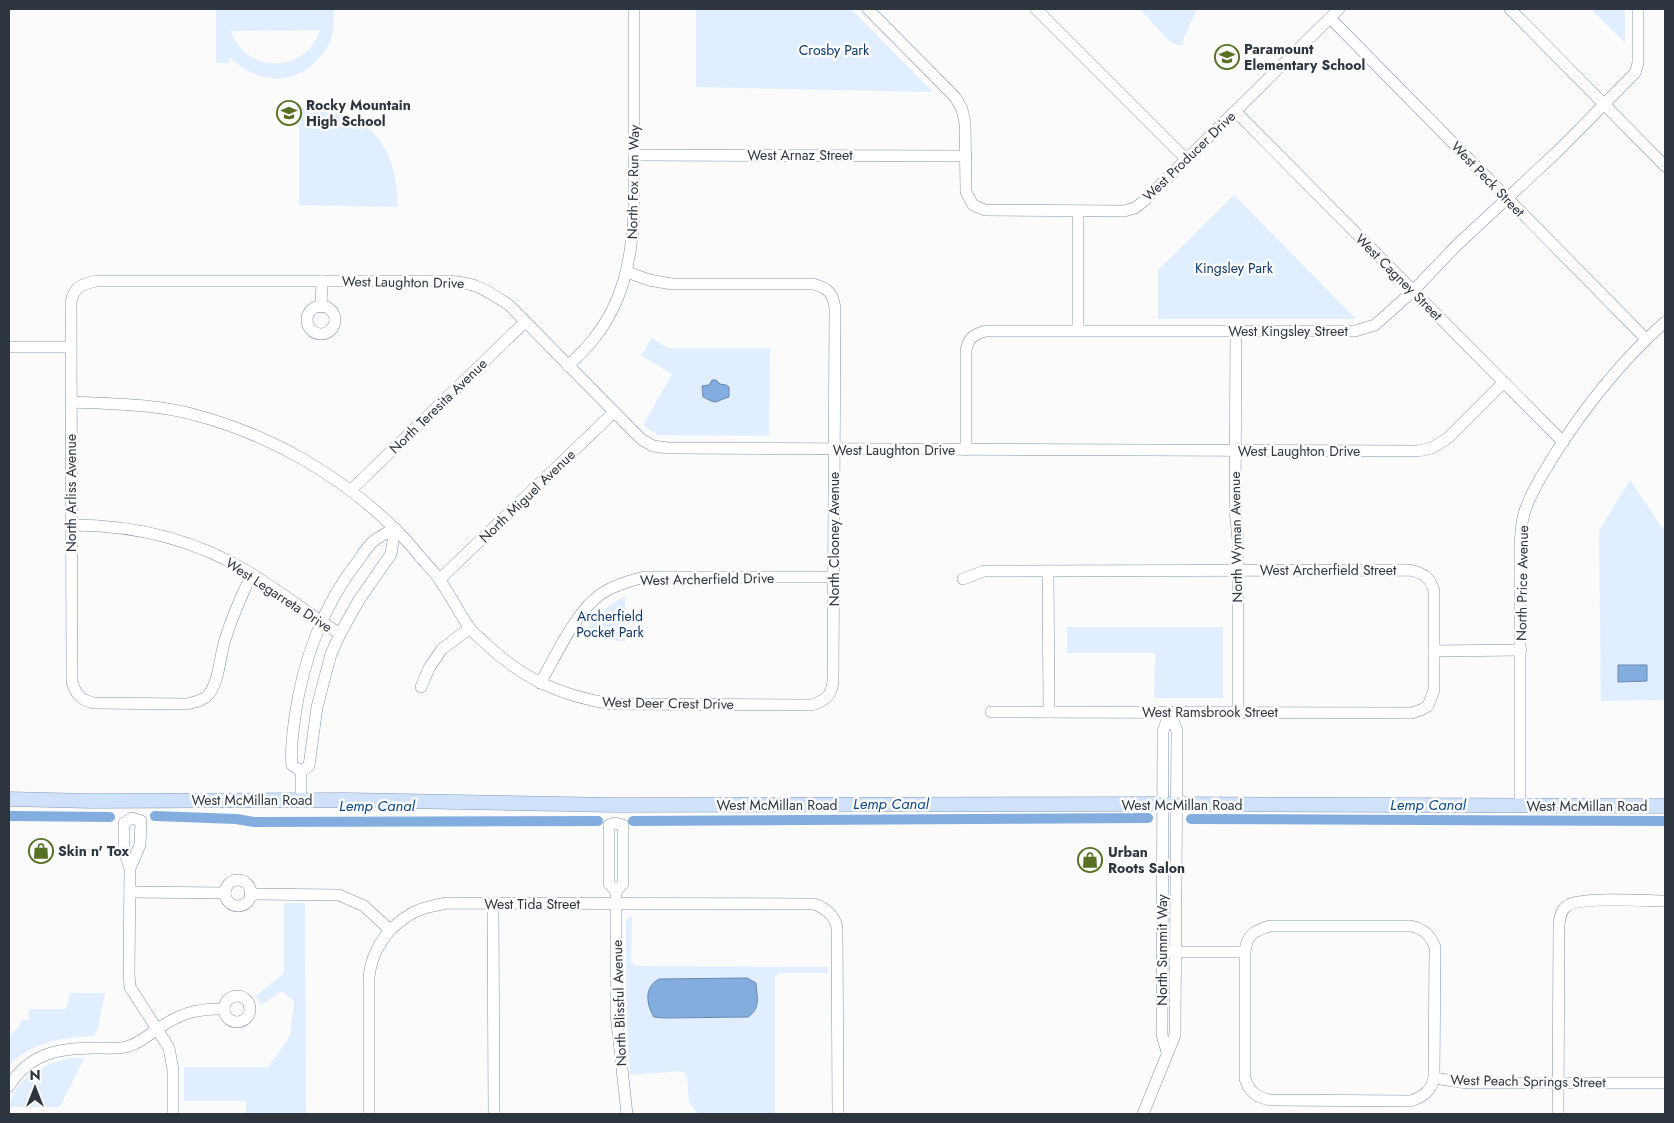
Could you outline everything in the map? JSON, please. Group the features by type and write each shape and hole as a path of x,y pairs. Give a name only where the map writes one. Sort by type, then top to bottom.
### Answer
{"main road":[{"name":"West McMillan Road","path":"9,799 132,801 301,800 615,805 1177,804 1665,806"}],"street":[{"name":"North Fox Run Way","path":"568,366 592,341 611,313 624,284 627,272 633,238 634,9"},
{"path":"868,9 955,96 962,109 965,123 966,156"},
{"path":"1036,9 1186,159"},
{"name":"West Producer Drive","path":"966,156 966,192 973,205 985,210 1124,211 1135,208 1339,9"},
{"path":"1510,9 1604,102 1665,166"},
{"name":"West Kingsley Street","path":"966,450 966,351 972,336 986,330 1355,331 1375,325 1413,291 1506,198 1559,150 1635,72 1638,63 1638,9"},
{"name":"West Peck Street","path":"1330,18 1646,339"},
{"name":"West Cagney Street","path":"1235,111 1563,442"},
{"name":"West Arnaz Street","path":"634,155 966,156"},
{"path":"1078,211 1078,330"},
{"name":"North Clooney Avenue","path":"627,272 649,280 672,284 814,284 829,291 834,299 833,682 829,697"},
{"name":"West Laughton Drive","path":"77,287 96,281 468,282 486,289 509,305 642,439 653,446 668,448 1418,451 1432,448 1448,438 1504,382"},
{"name":"West Laughton Drive","path":"321,306 322,281"},
{"name":"North Arliss Avenue","path":"77,287 71,302 72,682 74,691 79,698 94,703 187,704 207,696 214,688 225,642 252,574"},
{"name":"North Teresita Avenue","path":"351,490 525,322"},
{"name":"North Price Avenue","path":"1520,806 1520,546 1525,510 1534,489 1587,408 1646,339 1665,322"},
{"name":"North Wyman Avenue","path":"1236,331 1235,509 1238,540 1238,712"},
{"path":"9,347 71,347"},
{"name":"West Deer Crest Drive","path":"71,402 126,404 198,416 247,432 299,457 351,490 395,528 440,579 470,628 512,666 563,694 584,700 612,704 812,705 829,697"},
{"name":"North Miguel Avenue","path":"440,579 614,412"},
{"name":"West Legarreta Drive","path":"71,525 104,525 137,530 166,536 212,553 252,574 340,634"},
{"path":"301,771 292,765 290,748 298,693 305,666 322,622 352,568 374,541 395,528"},
{"path":"301,771 309,766 317,707 331,654 359,600 391,554 395,528"},
{"name":"West Archerfield Street","path":"963,579 984,571 1410,570 1426,576 1432,583 1434,591 1434,651"},
{"path":"1048,571 1049,712"},
{"name":"West Archerfield Drive","path":"540,683 573,626 584,611 601,594 622,583 644,577 834,578"},
{"path":"421,687 429,668 442,649 470,628"},
{"path":"1434,651 1520,650"},
{"name":"West Ramsbrook Street","path":"991,712 1411,713 1428,706 1434,690 1434,651"},
{"name":"North Summit Way","path":"1167,1052 1162,1035 1162,804 1163,731 1170,712"},
{"name":"North Summit Way","path":"1143,1114 1175,1035 1177,731 1170,712"},
{"path":"301,771 301,800"},
{"path":"132,801 132,818"},
{"name":"North Blissful Avenue","path":"615,805 615,823 609,825 609,884 616,891 616,1014 624,1103 627,1114"},
{"path":"132,818 124,823 124,852 130,868 130,987 169,1048 172,1060 173,1114"},
{"path":"130,868 140,845 141,821 132,818"},
{"path":"238,880 246,883 250,894 247,902 240,906 235,906 228,901 225,893 227,886 238,880"},
{"path":"130,892 225,893"},
{"path":"250,894 339,895 364,906 390,930"},
{"path":"1558,1114 1559,924 1561,915 1566,906 1581,901 1665,901"},
{"name":"West Tida Street","path":"369,1114 369,977 371,963 378,945 390,930 404,918 422,908 447,903 814,904 824,907 835,921 837,928 838,1114"},
{"path":"493,904 494,1114"},
{"path":"1162,952 1245,952 1246,942 1251,935 1258,929 1270,926 1411,926 1420,928 1427,933 1435,947 1434,1078"},
{"name":"West Peach Springs Street","path":"1245,952 1245,1080 1248,1088 1254,1095 1270,1100 1411,1100 1421,1097 1428,1092 1434,1078 1467,1083 1665,1083"},
{"path":"9,1086 16,1075 32,1060 52,1052 74,1048 125,1048 141,1041 156,1030 192,1011 224,1009"}],"green space":[{"path":"216,9 334,9 330,43 318,59 303,71 292,76 270,78 249,71 230,57 230,63 216,63","holes":["320,30 313,44 302,55 290,61 276,64 262,62 249,56 239,45 231,31"]},
{"name":"Crosby Park","path":"696,9 851,9 933,92 696,87"},
{"path":"1140,9 1197,9 1182,45 1174,44 1168,40"},
{"path":"1591,9 1625,9 1625,43"},
{"path":"318,107 337,111 355,119 377,138 391,162 395,176 398,207 299,205 299,108"},
{"name":"Kingsley Park","path":"1234,195 1356,319 1158,319 1158,270"},
{"path":"652,338 668,348 770,348 769,436 657,435 643,425 672,374 641,355"},
{"path":"1630,480 1665,532 1664,700 1601,701 1599,531"},
{"name":"Archerfield Pocket Park","path":"625,596 625,641 584,633 602,612"},
{"path":"1067,627 1223,627 1223,698 1154,698 1155,653 1067,653"},
{"path":"284,903 305,903 306,1114 246,1114 246,1101 184,1101 184,1067 268,1067 290,1036 294,1001 282,991 261,1005 256,996 284,973"},
{"path":"632,916 631,961 636,966 828,967 828,973 780,973 775,976 775,1114 698,1114 689,1102 687,1075 682,1071 630,1075 626,1012 626,920"},
{"path":"70,993 105,993 98,1027 94,1036 48,1042 27,1051 9,1066 9,1036 19,1027 21,1020 29,1020 29,1009 66,1009"},
{"path":"70,1058 84,1058 60,1107 9,1107 17,1088 24,1080 41,1068"}],"water":[{"path":"712,380 716,380 720,384 729,387 729,397 716,402 703,397 702,386 709,385"},
{"path":"1618,665 1647,665 1647,681 1618,682"},
{"path":"747,978 756,983 757,998 757,1006 748,1017 663,1018 654,1017 649,1007 649,991 654,982 659,979"}],"waterway":[{"name":"Lemp Canal","path":"9,816 110,817"},
{"name":"Lemp Canal","path":"155,816 236,819 254,822 598,821"},
{"name":"Lemp Canal","path":"633,821 1148,818"},
{"name":"Lemp Canal","path":"1191,819 1665,821"}],"place":[{"name":"Paramount Elementary School","path":"1227,57"},
{"name":"Rocky Mountain High School","path":"289,113"},
{"name":"Skin n' Tox","path":"41,851"},
{"name":"Urban Roots Salon","path":"1090,860"}]}
